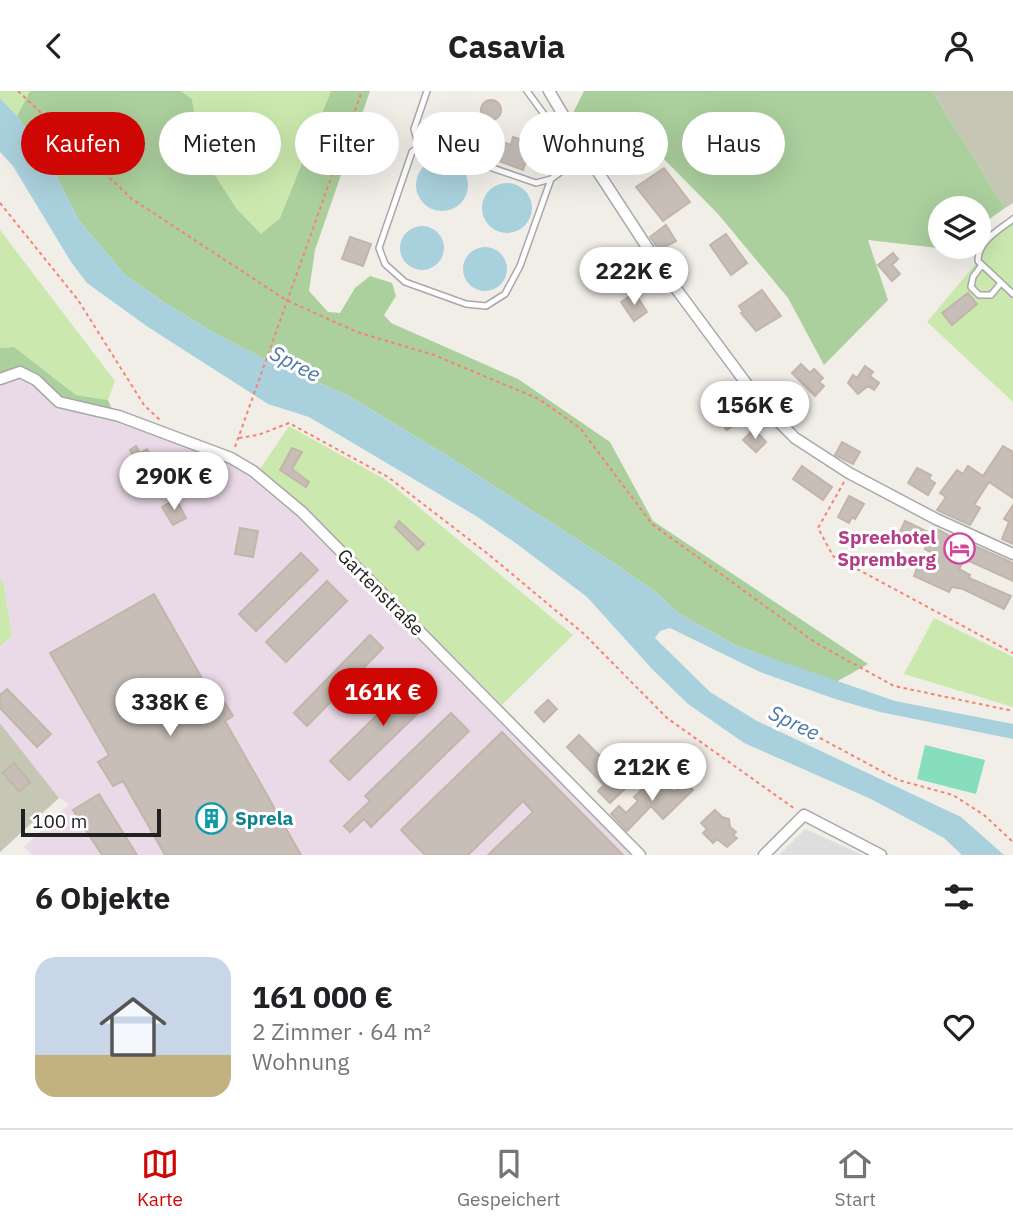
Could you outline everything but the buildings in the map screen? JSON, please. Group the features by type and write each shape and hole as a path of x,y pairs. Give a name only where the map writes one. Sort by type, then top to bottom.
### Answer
{"street":[{"path":"550,91 562,112"},
{"path":"600,175 660,267 763,406 795,437 849,473 936,519 1013,554"},
{"name":"Gartenstraße","path":"0,379 20,372 36,380 59,403 119,416 231,458 253,471 302,512 640,855"},
{"path":"764,855 804,815 881,855"}],"lane":[{"path":"420,112 427,91"},
{"path":"527,91 542,112"},
{"path":"413,151 379,248 385,264 405,282 466,304 486,306 505,294 520,266 551,179"},
{"path":"505,172 536,183 557,175"},
{"path":"1013,219 984,242 978,251 981,266 1013,294"},
{"path":"981,266 973,277 971,287 979,295 991,295 1001,283"}],"path":[{"path":"18,91 132,199 286,300 357,332 434,355 539,399 580,428 652,524 816,642 894,686 1013,712"},
{"path":"231,458 362,91"},
{"path":"0,203 78,300 145,405 162,421"},
{"path":"239,438 258,435 289,423 388,477 488,554 584,634 667,718 804,815"},
{"path":"849,473 818,529 833,557 1013,653"},
{"path":"820,738 898,780 953,795 984,815 1013,842"}],"shaded area":[{"path":"932,91 1013,91 1013,203 1005,208"},
{"path":"16,375 117,421 224,457 294,513 632,855 32,855 24,847 69,804 59,798 0,723 0,647 12,636 4,586 0,577 0,384"},
{"path":"0,723 59,798 0,852"},
{"path":"805,829 863,855 779,855"}],"green space":[{"path":"0,91 30,91 17,116 0,98"},
{"path":"30,91 181,91 192,99 194,112 159,112 159,175 215,175 237,209 261,234 280,218 297,175 341,175 315,250 309,291 328,312 340,313 355,288 370,276 392,283 396,296 384,315 391,323 518,379 610,442 653,521 868,664 836,682 737,646 678,613 657,593 617,565 347,395 269,361 216,334 165,303 125,275 78,219 56,175 145,175 145,112 21,112 21,122 17,116"},
{"path":"181,91 331,91 323,112 295,112 295,175 297,175 280,218 261,234 237,209 214,175 281,175 281,112 194,112 192,99"},
{"path":"331,91 370,91 363,112 323,112"},
{"path":"584,91 932,91 1005,208 991,218 991,196 928,196 928,247 868,240 888,300 824,365 788,298 718,214 668,163 668,112 574,111"},
{"path":"1013,220 1013,402 927,322 978,259 991,259 991,239"},
{"path":"0,230 115,381 108,400 76,395 14,347 0,348"},
{"path":"14,347 76,395 108,400 117,421 57,405 35,381 16,375 0,384 0,348"},
{"path":"289,426 386,480 573,635 502,705 306,508 260,469"},
{"path":"0,577 4,586 12,636 0,647"},
{"path":"934,618 1013,657 1013,707 904,674"},
{"path":"925,745 985,760 976,794 917,779"}],"water":[{"path":"0,98 21,122 21,175 56,175 78,219 125,275 216,334 269,361 347,395 446,455 617,565 657,593 678,613 737,646 895,701 1013,724 1013,739 880,712 760,672 670,628 660,631 655,638 710,692 757,721 961,817 1004,855 962,855 944,838 871,799 744,743 688,704 653,670 587,597 517,544 476,516 309,417 268,404 148,327 87,283 71,262 13,166 0,152"},
{"path":"418,175 466,175 466,195 452,209 432,209 418,195"},
{"path":"507,183 524,191 532,208 524,225 507,233 490,225 482,208 490,191"},
{"path":"422,226 437,233 444,248 437,263 422,270 407,263 400,248 407,233"},
{"path":"485,247 500,254 507,269 500,284 485,291 470,284 463,269 470,254"}],"place":[{"name":"Spreehotel Spremberg","path":"959,548"},
{"name":"Sprela","path":"212,818"}],"water label":[{"name":"Spree","path":"295,364"},
{"name":"Spree","path":"794,723"}]}
